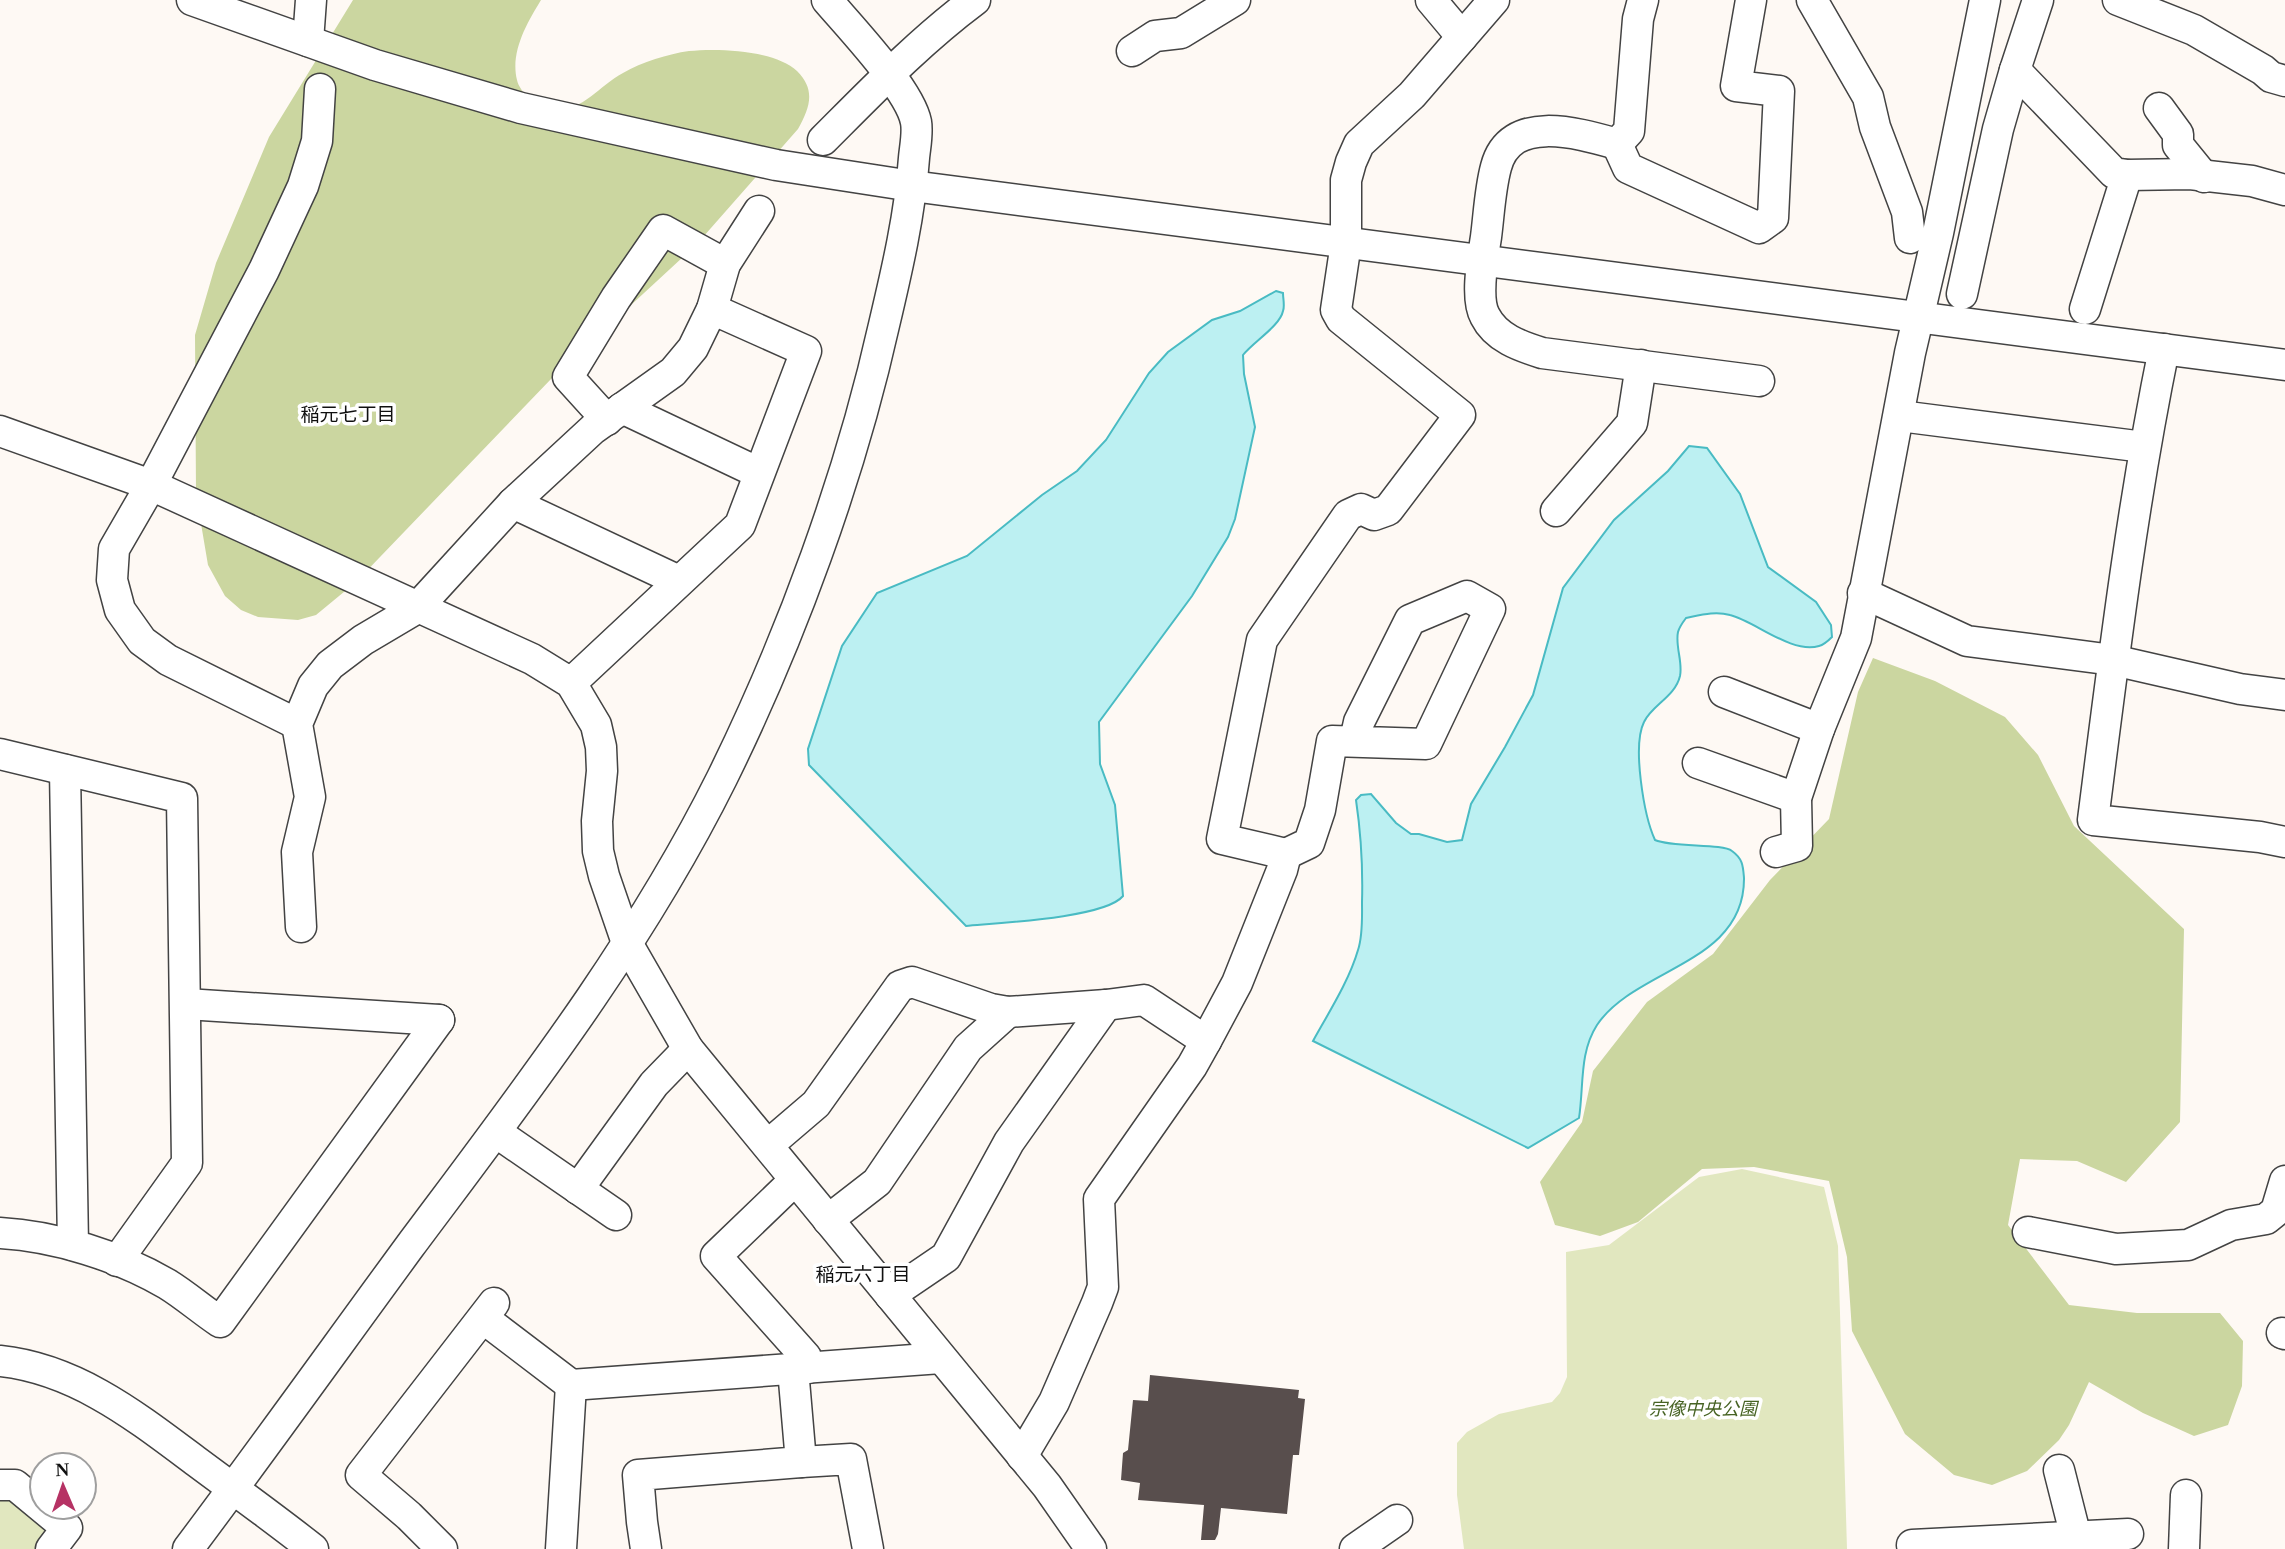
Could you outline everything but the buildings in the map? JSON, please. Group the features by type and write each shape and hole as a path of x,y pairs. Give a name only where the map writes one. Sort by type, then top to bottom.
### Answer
{"street":[{"path":"192,0 375,65 521,108 776,165 912,186 2285,365"},
{"path":"308,41 311,0"},
{"path":"188,1549 411,1245 497,1133 599,988 681,855 721,780 757,704 795,613 871,383 898,265 912,186 916,123 908,103 889,74 827,0"},
{"path":"823,140 889,74 975,0"},
{"path":"1132,51 1155,36 1181,33 1235,0"},
{"path":"1431,0 1462,37"},
{"path":"1355,740 1359,722 1410,620 1467,596 1490,609 1426,744 1332,741 1320,810 1308,843 1286,854 1222,839 1262,640 1348,515 1361,509 1374,515 1388,510 1460,415 1341,319 1336,310 1346,243 1346,180 1350,162 1359,144 1412,95 1494,0"},
{"path":"1617,144 1629,131 1643,0"},
{"path":"1617,144 1628,168 1759,228 1773,218 1779,91 1736,86 1751,0"},
{"path":"1812,0 1868,97 1875,127 1906,212 1910,238"},
{"path":"1776,852 1797,846 1796,798 1819,729 1856,638 1910,353 1920,317 1985,0"},
{"path":"1962,294 1998,129 2038,0"},
{"path":"2118,0 2194,30 2263,70 2271,78 2285,81"},
{"path":"2015,70 2114,173 2190,174 2252,181 2285,190"},
{"path":"297,724 168,660 142,641 120,610 111,580 114,549 151,485 264,270 303,186 317,141 320,89"},
{"path":"2160,108 2178,134 2178,145 2204,177"},
{"path":"1617,144 1540,130 1519,136 1504,149 1496,166 1483,260 1480,298 1483,315 1495,331 1516,345 1542,354 1759,382"},
{"path":"2085,309 2127,175"},
{"path":"301,927 297,852 310,797 297,724 313,686 330,665 363,640 417,608 513,503 593,429 673,372 693,348 712,309 725,264 759,211"},
{"path":"725,264 663,230 616,298 568,377 614,414 759,473"},
{"path":"571,683 740,525 806,351 712,309"},
{"path":"2164,349 2144,447 2093,820 2260,836 2285,842"},
{"path":"1556,510 1632,423 1641,365"},
{"path":"1899,416 2144,447"},
{"path":"0,431 151,485 532,659 571,683 596,725 601,747 601,794 597,821 598,851 604,876 627,943 688,1049 1047,1486 1091,1549"},
{"path":"513,503 679,581"},
{"path":"1863,593 1967,640 2113,660 2240,689 2285,695"},
{"path":"1724,692 1819,729"},
{"path":"0,754 182,797 187,1163 117,1261"},
{"path":"1698,763 1796,798"},
{"path":"65,770 73,1245"},
{"path":"1022,1456 1054,1402 1103,1287 1099,1199 1192,1066 1237,984 1286,854"},
{"path":"768,1144 816,1104 900,986 912,982 991,1009 1008,1012 1144,1000 1206,1041"},
{"path":"0,1233 73,1245 117,1261 166,1284 220,1322 439,1020 186,1004"},
{"path":"890,1295 946,1257 1009,1142 1106,1005"},
{"path":"828,1220 877,1182 968,1048 1008,1012"},
{"path":"578,1189 654,1084 688,1049"},
{"path":"497,1133 616,1215"},
{"path":"794,1180 716,1256 806,1357 801,1368 800,1462"},
{"path":"2028,1231 2116,1249 2188,1245 2231,1225 2266,1219 2276,1211 2285,1181"},
{"path":"442,1549 409,1516 361,1475 488,1310 571,1385 941,1358"},
{"path":"0,1361 68,1378 111,1400 313,1549"},
{"path":"561,1549 571,1385"},
{"path":"646,1549 638,1475 852,1460 868,1549"},
{"path":"2059,1470 2077,1543"},
{"path":"0,1485 15,1485 67,1528 51,1549"},
{"path":"2185,1549 2186,1494"},
{"path":"1355,1549 1397,1520"},
{"path":"1912,1545 2077,1543 2128,1534"}],"green space":[{"path":"353,0 541,0 521,38 515,69 520,87 530,101 547,111 565,110 583,102 614,78 647,62 672,54 701,50 746,52 787,64 797,71 807,85 808,106 798,129 696,245 552,378 356,582 316,615 298,620 258,617 241,610 225,596 208,565 196,494 195,335 216,263 269,137"},
{"path":"1873,658 1935,681 2005,717 2038,755 2074,826 2184,929 2180,1122 2126,1182 2077,1161 2020,1159 2008,1225 2069,1305 2137,1313 2220,1313 2243,1341 2242,1386 2228,1425 2194,1436 2143,1413 2089,1382 2059,1440 2027,1471 1992,1485 1954,1475 1905,1434 1852,1331 1847,1257 1829,1181 1754,1167 1702,1169 1638,1222 1600,1236 1555,1225 1540,1182 1582,1122 1593,1071 1647,1002 1713,954 1770,880 1829,819 1858,692"},
{"name":"宗像中央公園","path":"1742,1169 1824,1187 1838,1246 1847,1549 1464,1549 1457,1495 1457,1443 1467,1432 1499,1414 1552,1402 1560,1393 1567,1377 1566,1252 1609,1245 1699,1177"},
{"path":"0,1494 8,1494 28,1513 28,1521 37,1521 49,1532 36,1549 0,1549"}],"water":[{"path":"1276,291 1283,293 1284,307 1281,317 1243,355 1244,374 1255,427 1235,519 1228,537 1192,596 1099,722 1100,764 1115,805 1123,896 1095,910 1025,921 966,926 809,765 808,749 842,646 877,593 967,556 1042,495 1077,471 1106,440 1149,373 1168,352 1212,320 1240,311"},
{"path":"1689,446 1707,448 1740,494 1768,567 1816,602 1831,625 1832,637 1819,646 1797,645 1773,636 1740,618 1719,613 1686,618 1681,625 1677,637 1680,676 1669,695 1648,716 1641,733 1639,764 1644,798 1655,840 1727,849 1738,857 1743,866 1744,878 1740,907 1727,929 1708,947 1636,990 1614,1006 1597,1025 1587,1047 1579,1118 1528,1148 1313,1041 1349,973 1361,938 1362,863 1356,800 1361,795 1371,794 1396,823 1411,834 1447,842 1462,840 1471,804 1533,695 1563,588 1614,520 1668,471"}],"district":[{"name":"稲元七丁目","path":"348,414"},
{"name":"稲元六丁目","path":"863,1274"}]}
